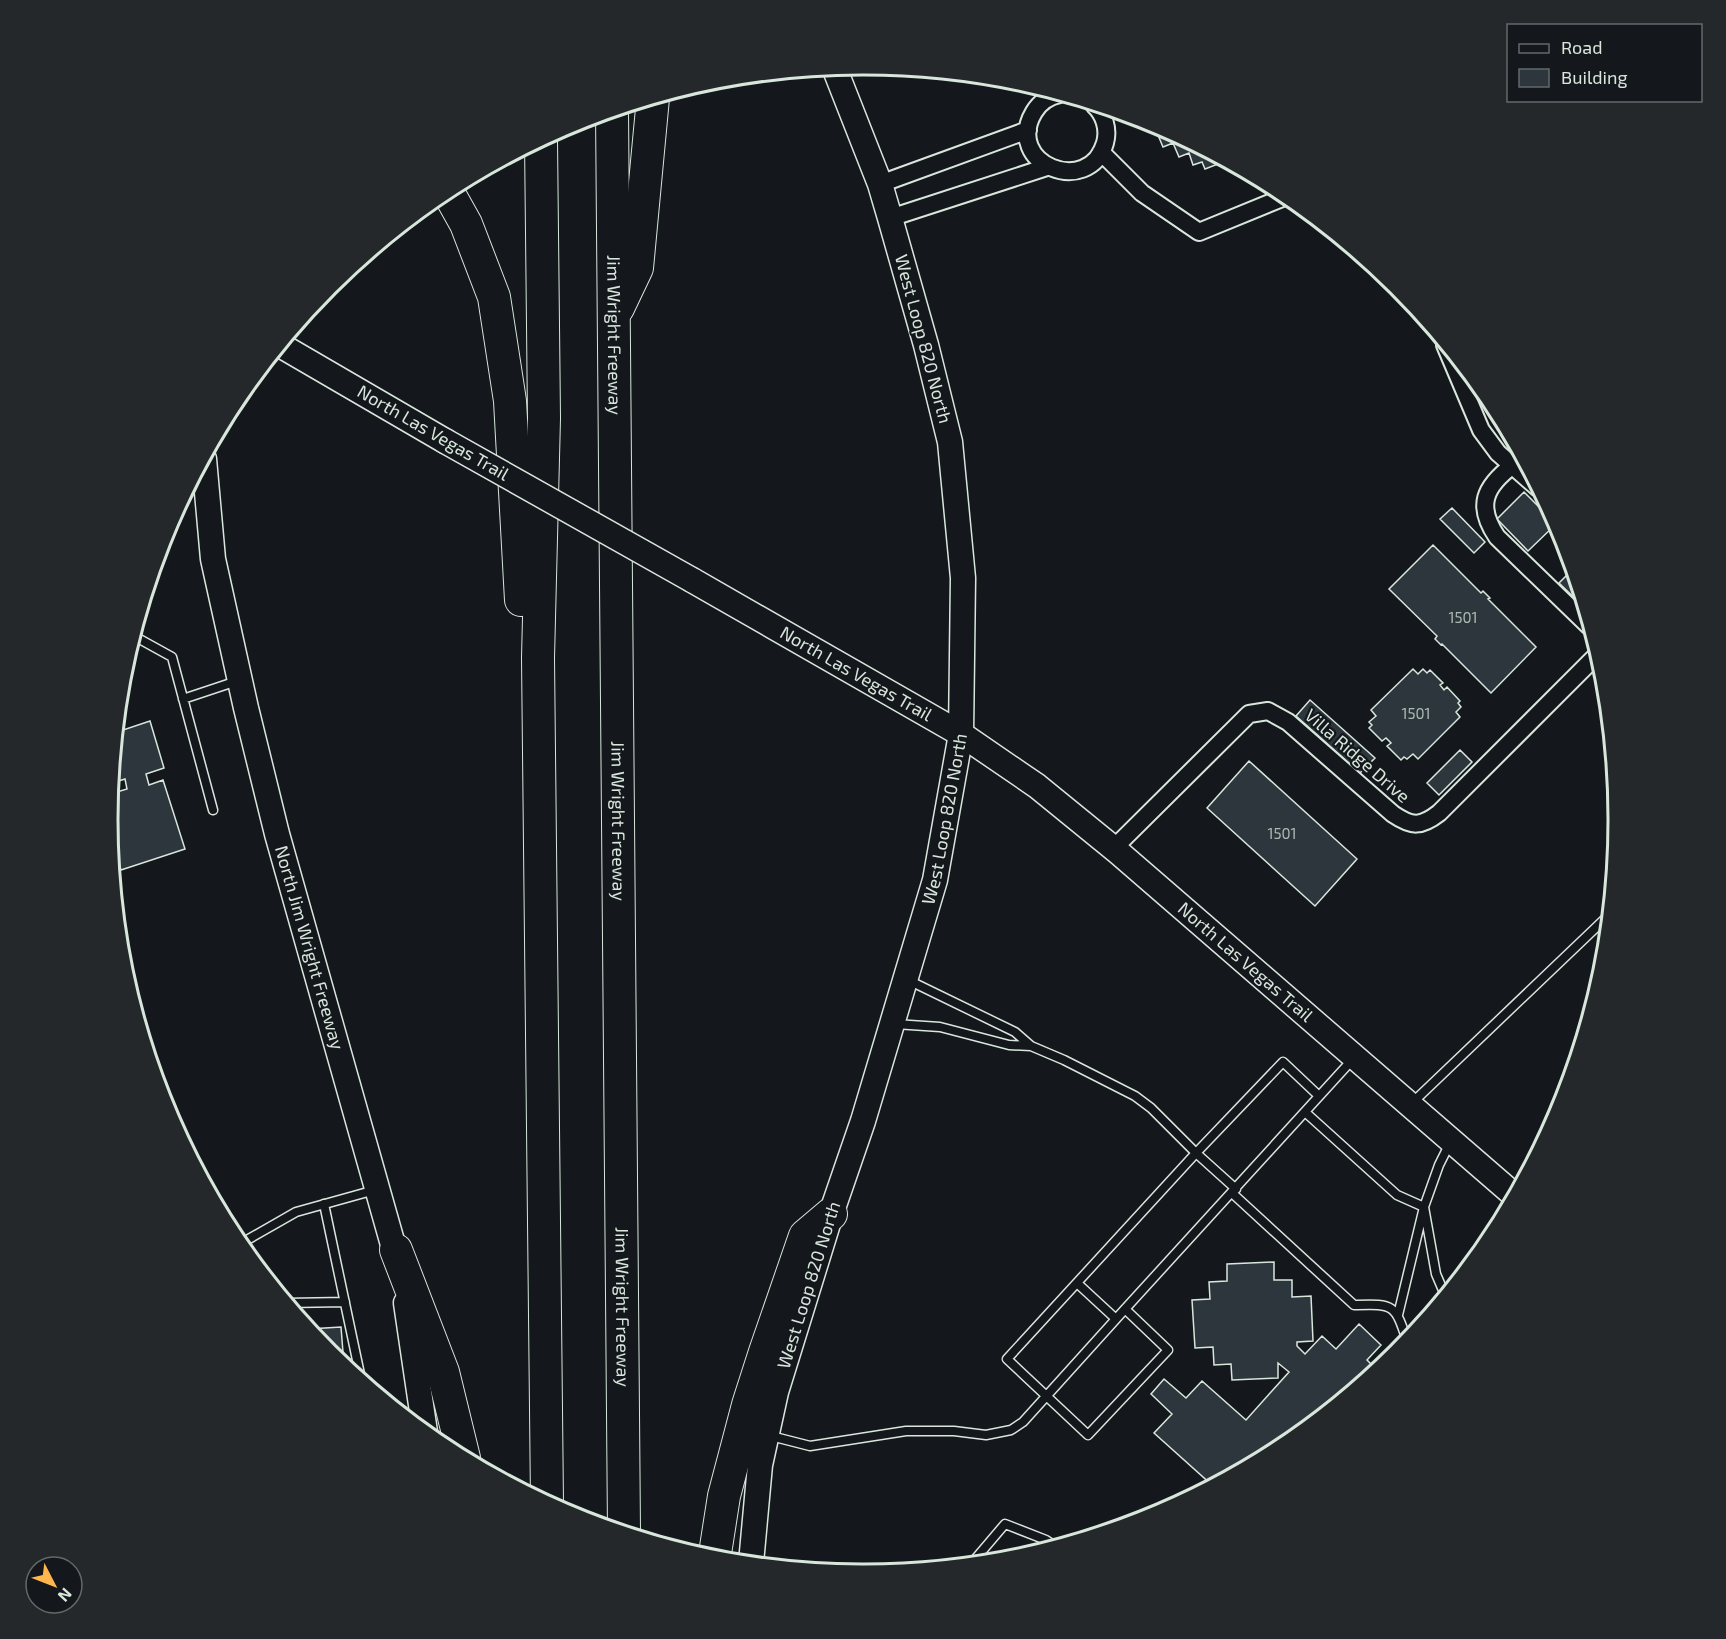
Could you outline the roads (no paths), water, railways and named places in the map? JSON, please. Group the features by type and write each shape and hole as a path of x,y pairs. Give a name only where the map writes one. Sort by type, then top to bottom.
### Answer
{"highway":[{"path":"615,315 637,268 652,106"},
{"name":"Jim Wright Freeway","path":"612,119 624,1524"},
{"path":"541,149 544,418 538,658 547,1493"},
{"path":"452,198 466,224 494,297 510,401 522,630 538,658"},
{"path":"716,1549 724,1496 748,1405 765,1352 806,1236 831,1214"},
{"path":"396,1250 443,1372 461,1446"}],"street":[{"name":"West Loop 820 North","path":"752,1556 760,1465 777,1392 831,1214 863,1121 935,880 961,734 963,578 950,442 880,184 838,76"},
{"path":"1049,98 1036,108 1030,118 1028,141 1032,151 1047,167 1059,171 1077,170 1093,162 1101,152 1106,130 1102,115"},
{"path":"880,184 1028,130"},
{"path":"1101,152 1142,193 1199,232 1277,200"},
{"path":"890,218 1047,167"},
{"name":"North Las Vegas Trail","path":"286,349 961,734 1037,786 1114,848 1509,1190"},
{"path":"1454,366 1481,430 1498,453 1522,473"},
{"path":"1513,465 1500,474 1484,501 1485,514 1490,526 1497,537 1579,616"},
{"name":"North Jim Wright Freeway","path":"205,471 213,559 240,680 277,834 396,1250 418,1372 424,1420"},
{"name":"Villa Ridge Drive","path":"1114,848 1249,714 1268,711 1288,722 1403,821 1414,825 1428,822 1590,662"}],"lane":[{"path":"141,640 172,657 213,810"},
{"path":"183,699 240,680"},
{"path":"1411,1104 1600,924"},
{"path":"906,979 1015,1032 1031,1046 1090,1072 1135,1096 1151,1108 1354,1305 1384,1304 1398,1315"},
{"path":"892,1024 940,1027 1009,1045 1031,1046"},
{"path":"767,1435 810,1446 906,1431 954,1431 986,1435 1011,1430 1023,1422 1355,1056"},
{"path":"1125,1309 1168,1350 1088,1435 1006,1359 1283,1062 1319,1096"},
{"path":"1305,1112 1397,1195 1424,1207"},
{"path":"1403,1331 1398,1315 1424,1207 1439,1165 1452,1140"},
{"path":"248,1239 297,1212 378,1189"},
{"path":"324,1204 358,1366"},
{"path":"1424,1207 1436,1274 1442,1288"},
{"path":"1077,1283 1116,1319"},
{"path":"297,1303 345,1302"},
{"path":"979,1555 1005,1524 1047,1541"}]}
